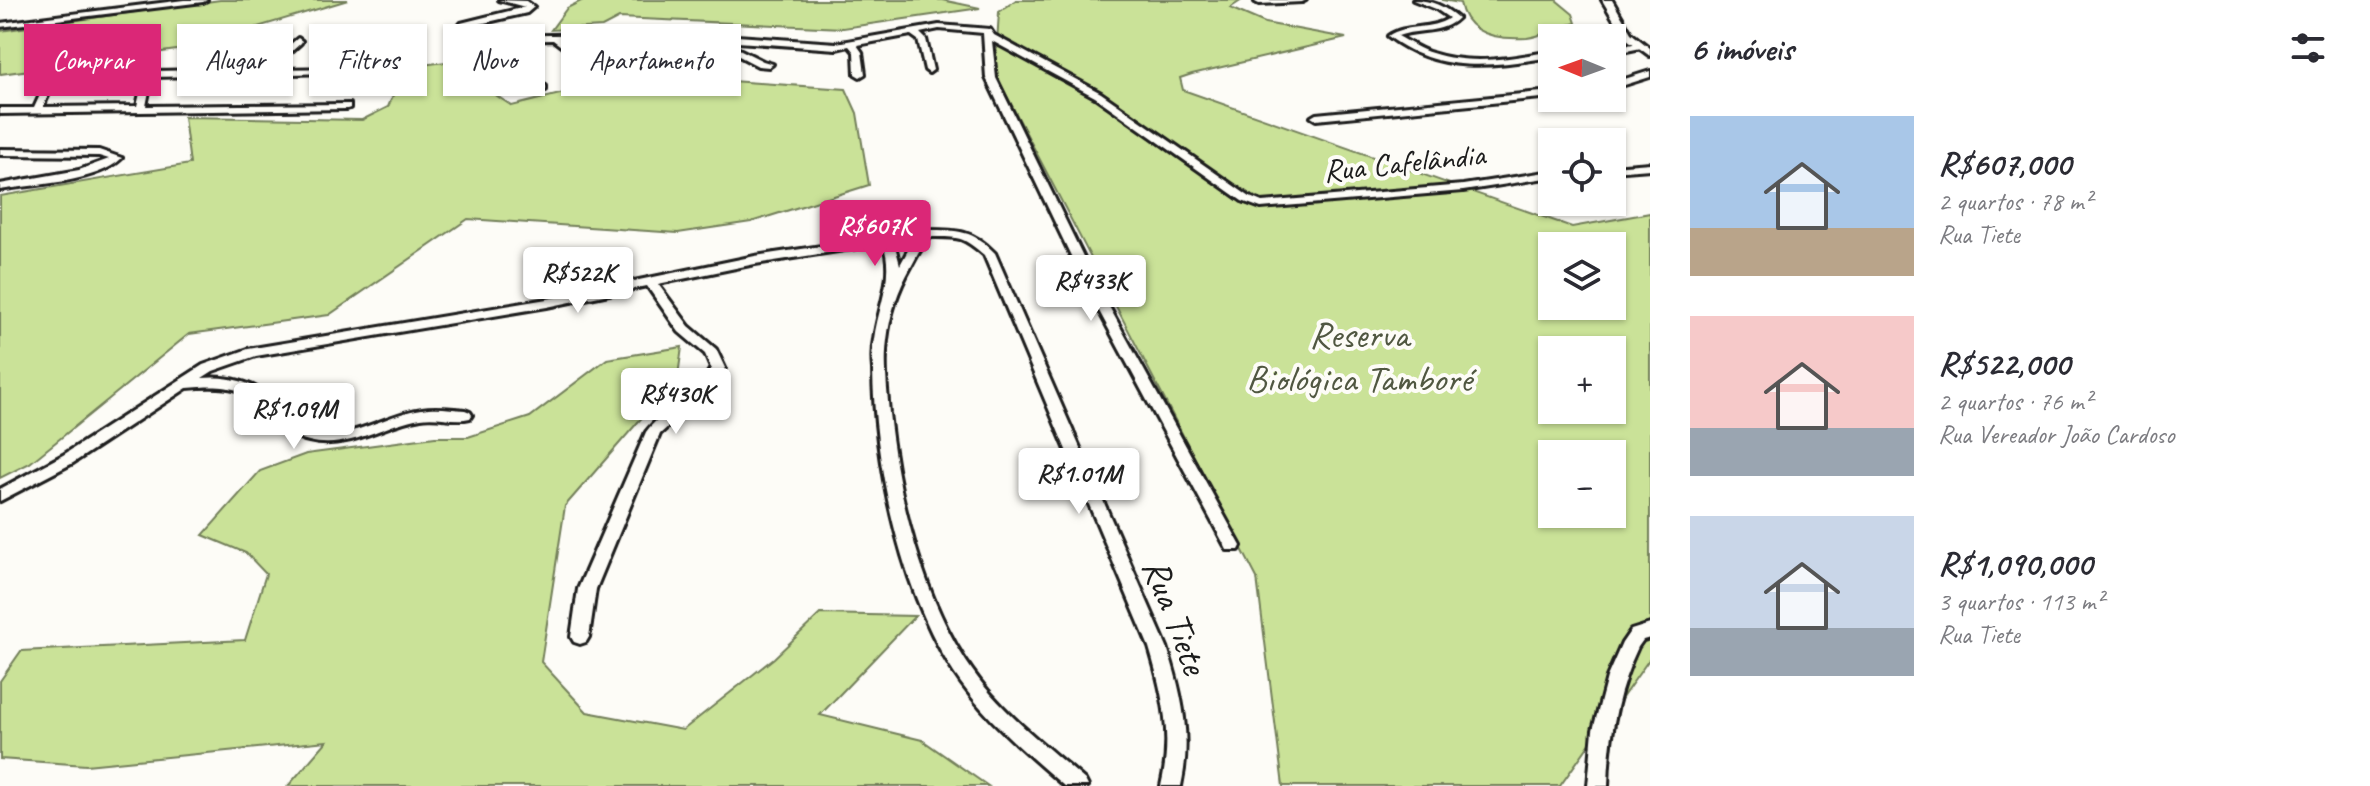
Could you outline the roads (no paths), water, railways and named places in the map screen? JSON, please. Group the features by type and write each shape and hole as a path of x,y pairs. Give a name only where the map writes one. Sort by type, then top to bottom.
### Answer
{"street":[{"path":"0,25 203,0"},
{"path":"467,24 530,7 524,1 503,0"},
{"path":"1259,2 1302,0"},
{"path":"1417,0 1439,7 1454,18 1443,26 1398,31 1392,36 1428,55 1479,64 1538,56"},
{"path":"1607,0 1627,35 1650,53"},
{"path":"741,40 836,46 912,31 951,27 987,31 991,78 1089,281 1233,546"},
{"path":"912,31 922,39 929,70"},
{"name":"Rua Cafelândia","path":"987,31 991,37 1098,95 1246,199 1261,205 1463,188 1538,176"},
{"path":"545,38 561,38"},
{"path":"555,38 561,43"},
{"path":"293,45 298,41"},
{"path":"851,43 858,52 860,74"},
{"path":"1626,48 1638,46"},
{"path":"741,54 761,64 769,64"},
{"path":"1626,82 1650,74"},
{"path":"1316,117 1538,95"},
{"path":"37,111 44,96"},
{"path":"141,108 144,96"},
{"path":"0,111 347,106"},
{"path":"0,152 99,153 117,158 93,169 0,187"},
{"path":"1626,168 1650,166"},
{"path":"0,496 109,434 172,388 208,368 253,352 547,303 755,260 928,233"},
{"path":"891,290 919,241 928,233"},
{"name":"Rua Tiete","path":"928,233 960,234 971,238 989,253 1158,647 1176,706 1180,749 1171,786"},
{"path":"887,239 893,259 891,290 879,347 882,421 901,515 927,601 942,638 966,676 1012,728 1078,786"},
{"path":"580,637 587,589 653,432 667,415 710,382 718,368 711,352 684,329 650,282"},
{"path":"172,388 204,381 247,388 266,399 291,427 307,437 321,439 365,431 420,414 465,415"},
{"path":"1598,786 1598,748 1608,701 1631,643 1637,635 1650,631"}],"park label":[{"name":"Reserva Biológica Tamboré","path":"1359,356"}]}
